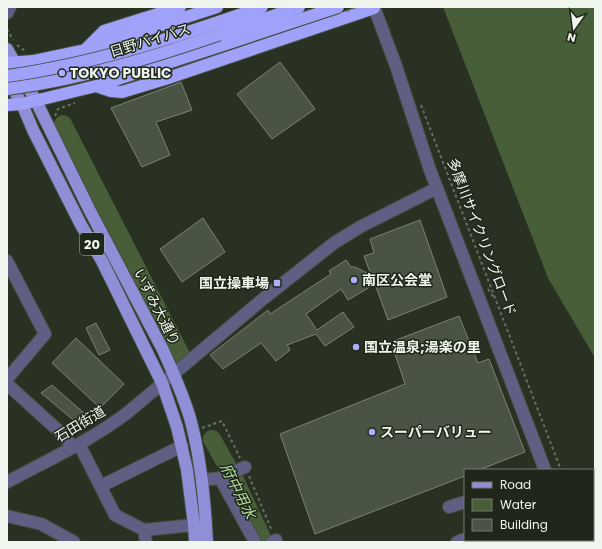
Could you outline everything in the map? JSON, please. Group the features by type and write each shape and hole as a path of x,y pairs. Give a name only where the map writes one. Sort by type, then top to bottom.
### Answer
{"highway":[{"path":"85,50 104,31 180,7"},
{"name":"日野バイパス","path":"7,77 41,71 122,52 220,22 262,7"},
{"name":"日野バイパス","path":"7,89 52,82 128,64 177,49 299,7"},
{"path":"7,105 22,104 96,86 338,7"},
{"path":"11,62 33,61 85,50 215,8"},
{"path":"96,86 111,91 122,92 165,79 374,8"}],"main road":[{"name":"20","path":"7,49 11,62 36,101"},
{"name":"20","path":"7,77 22,104"},
{"name":"いずみ大通り","path":"36,101 89,209 163,350 174,374 190,418 200,462 207,542"},
{"name":"いずみ大通り","path":"22,104 36,137 105,267 162,383 182,446 189,484 195,542"}],"street":[{"path":"7,13 10,7"},
{"path":"374,8 396,66 437,188 545,469"},
{"name":"石田街道","path":"7,482 76,446 116,421 262,299 334,243 360,227 437,188"},
{"path":"7,261 45,334 7,379"},
{"path":"7,384 76,446 101,486 115,515 145,536 194,524"},
{"path":"101,486 182,446"},
{"path":"202,480 223,477 243,468"},
{"path":"223,477 255,542"},
{"path":"450,507 464,502"},
{"path":"7,516 41,524 74,542"}],"path":[{"path":"54,118 58,109 81,101"},
{"name":"多摩川サイクリングロード","path":"420,102 561,469"},
{"path":"201,428 222,421 274,541"}],"water":[{"path":"443,7 595,7 595,358 548,278"}],"building":[{"path":"280,62 315,109 272,139 237,94"},
{"path":"181,82 192,110 156,122 170,155 142,167 111,108"},
{"path":"203,218 225,252 182,282 160,249"},
{"path":"420,220 447,297 388,320 375,284 348,300 341,289 306,314 317,330 343,312 354,327 325,346 316,334 287,345 290,350 276,361 261,343 223,369 210,355 268,310 270,314 331,274 329,271 346,260 351,267 355,267 371,275 364,256 374,253 370,239"},
{"path":"459,316 478,363 489,359 525,452 482,469 464,469 464,476 315,534 280,434 405,384 391,342"},
{"path":"96,323 110,350 99,355 86,328"},
{"path":"76,338 124,384 100,408 52,363"},
{"path":"52,385 85,414 77,423 41,393"}],"waterway":[{"path":"63,124 182,357"},
{"name":"府中用水","path":"212,439 235,480 264,542"}],"place":[{"name":"TOKYO PUBLIC","path":"62,73"},
{"name":"南区公会堂","path":"354,280"},
{"name":"国立操車場","path":"277,283"},
{"name":"国立温泉;湯楽の里","path":"356,347"},
{"name":"スーパーバリュー","path":"372,432"}]}
